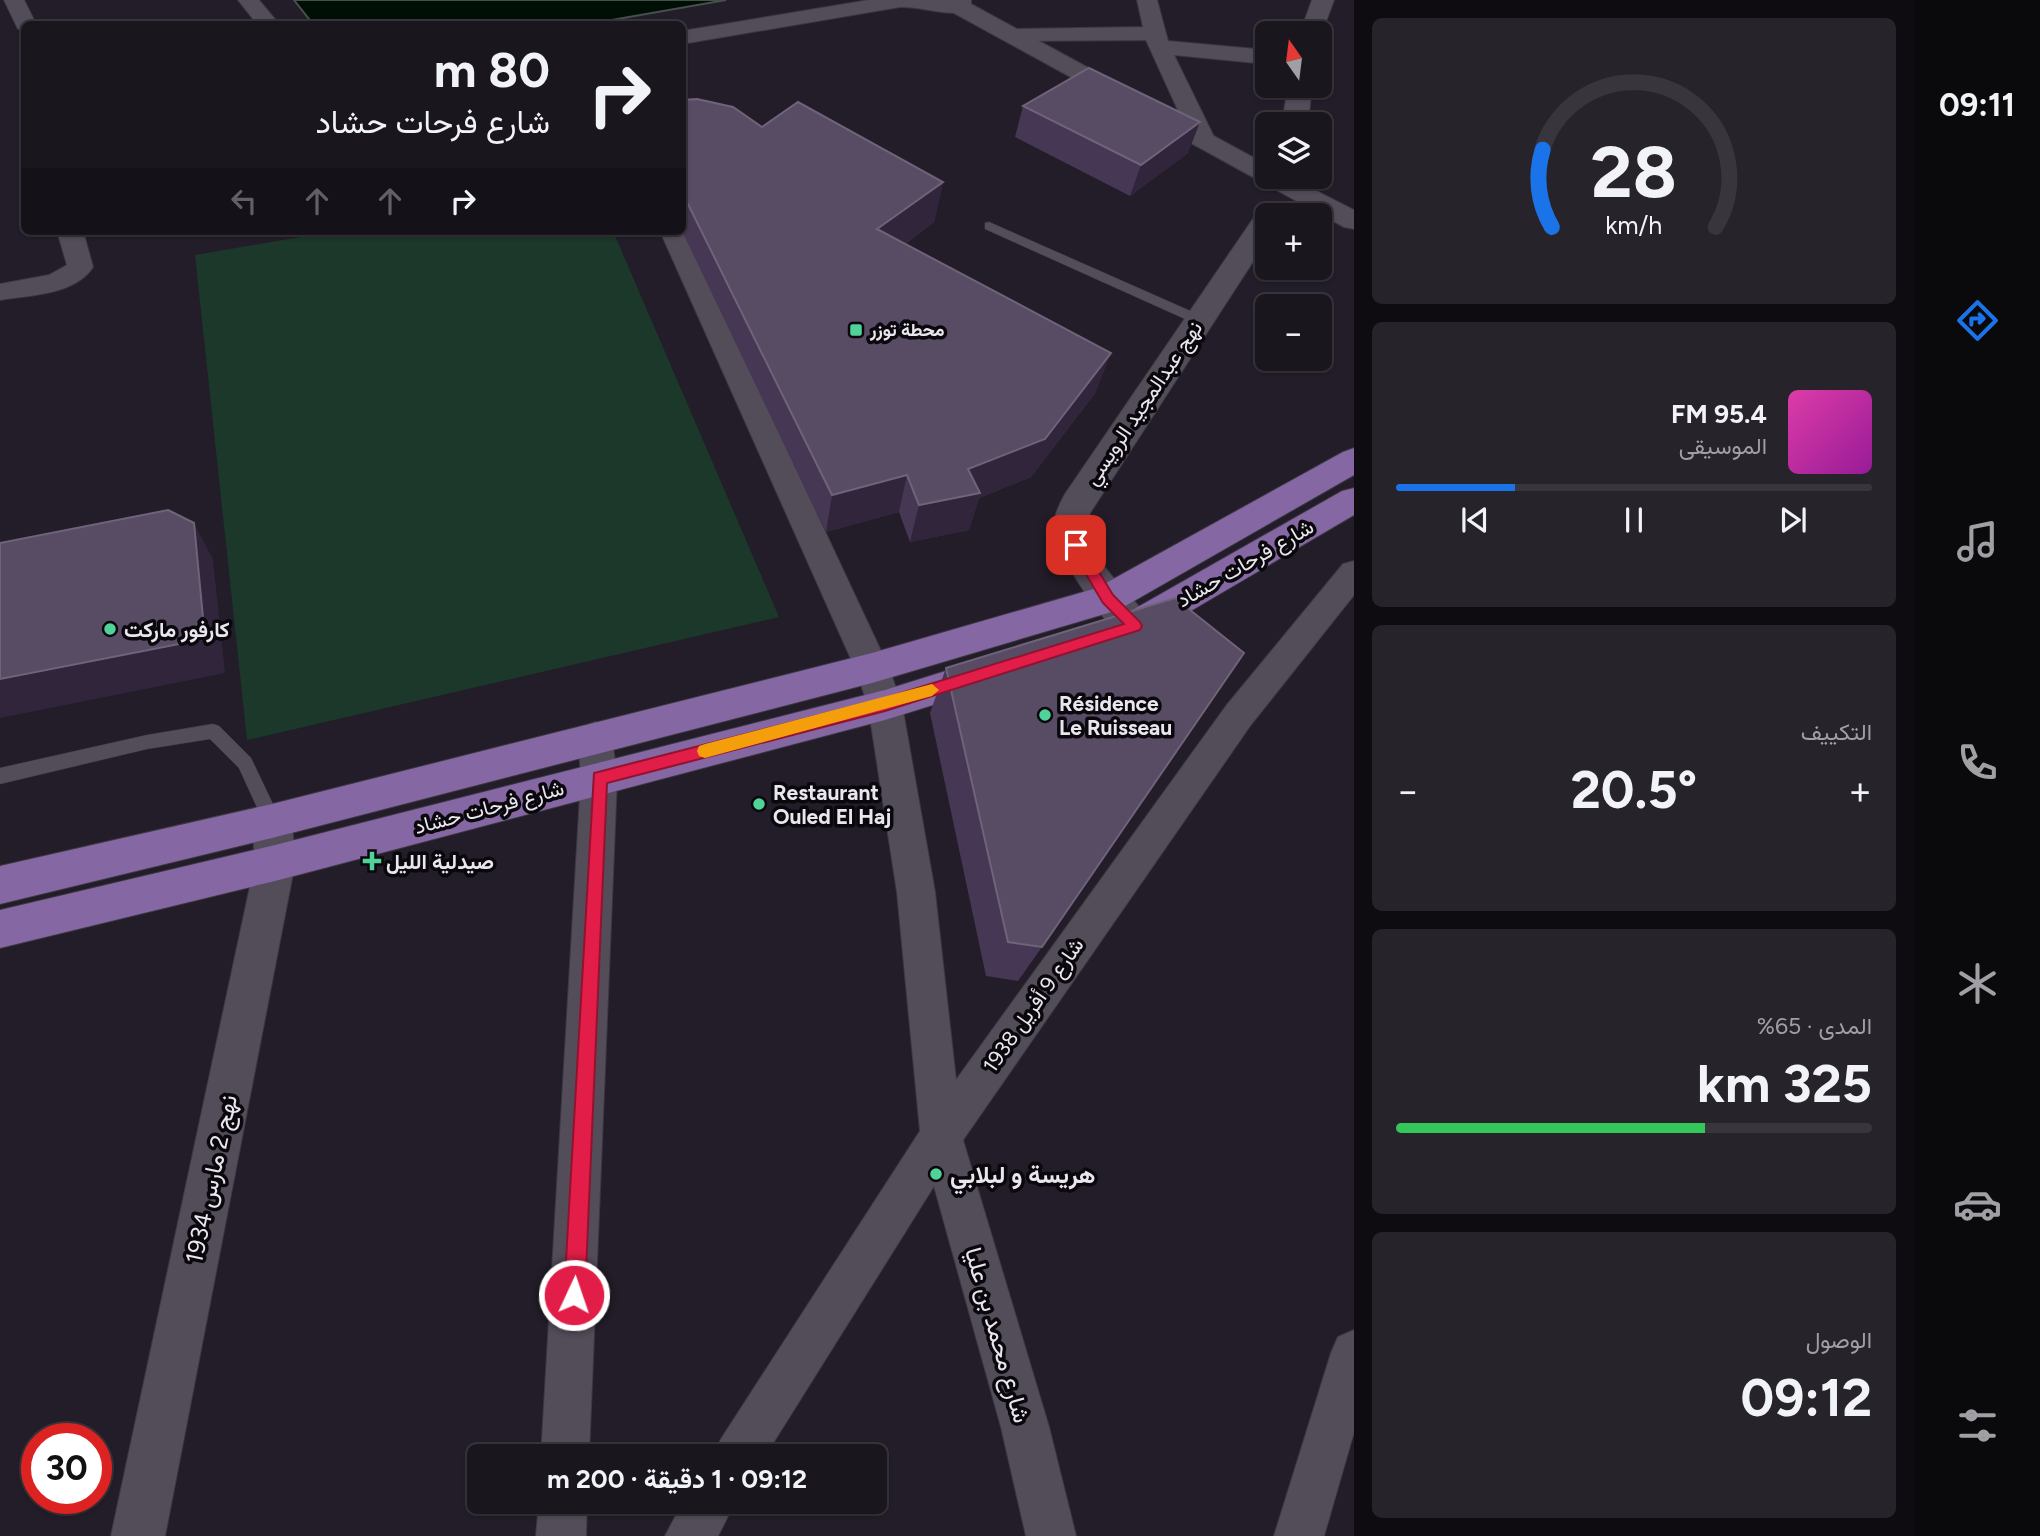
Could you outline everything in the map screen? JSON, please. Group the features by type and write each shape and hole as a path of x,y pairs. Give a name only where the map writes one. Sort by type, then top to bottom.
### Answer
{"main road":[{"name":"شارع فرحات حشاد","path":"0,929 594,737 872,668 1108,599 1354,460"},
{"name":"شارع فرحات حشاد","path":"1096,639 1135,626 1354,500"},
{"name":"شارع فرحات حشاد","path":"0,885 273,842 599,778 885,705 1017,663"}],"street":[{"path":"14,0 24,21"},
{"path":"248,0 266,21"},
{"path":"686,37 900,2 918,0 960,3 1012,35 1255,167"},
{"path":"1147,0 1157,40 1204,141"},
{"path":"1316,21 1323,0"},
{"path":"1012,35 1157,40 1255,55"},
{"path":"1297,189 1354,221"},
{"path":"0,292 71,276 80,267 71,235"},
{"name":"شارع محمد بن عليا","path":"675,235 872,668 885,705 916,892 941,1136 1026,1427 1051,1536"},
{"name":"نهج عبدالمجيد الرويسي","path":"1135,626 1108,599 1076,545 1071,522 1077,503 1255,236"},
{"name":"شارع 9 أفريل 1938","path":"746,1444 941,1136 1238,716 1354,573"},
{"path":"566,1444 599,778 594,737"},
{"name":"نهج 2 مارس 1934","path":"138,1536 273,842"},
{"path":"1299,1536 1354,1353"},
{"path":"561,1536 562,1514"},
{"path":"690,1536 704,1514"}],"lane":[{"path":"989,226 1199,320"},
{"path":"0,776 147,742 213,731 245,763 273,842"}],"green space":[{"path":"312,235 615,235 779,617 247,740 195,255"}],"shaded area":[{"path":"294,0 726,0 606,21 311,21"}],"building":[{"path":"1089,68 1200,122 1141,165 1023,106"},
{"name":"محطة توزر","path":"697,99 733,107 762,127 798,102 943,182 877,229 1111,353 1045,439 968,469 980,493 919,505 907,475 832,495 686,200 686,100"},
{"name":"كارفور ماركت","path":"168,510 194,523 205,639 0,679 0,543"},
{"path":"1175,598 1244,653 1042,947 1008,942 946,668"}],"slow traffic":[{"path":"705,751 885,705 932,690"}],"place":[{"name":"محطة توزر","path":"856,330"},
{"name":"كارفور ماركت","path":"110,629"},
{"name":"Résidence Le Ruisseau","path":"1045,715"},
{"name":"Restaurant Ouled El Haj","path":"759,804"},
{"name":"صيدلية الليل","path":"372,861"},
{"name":"هريسة و لبلابي","path":"936,1174"}],"route":[{"path":"574,1295 599,778 885,705 1135,626 1108,599 1076,545"}]}
